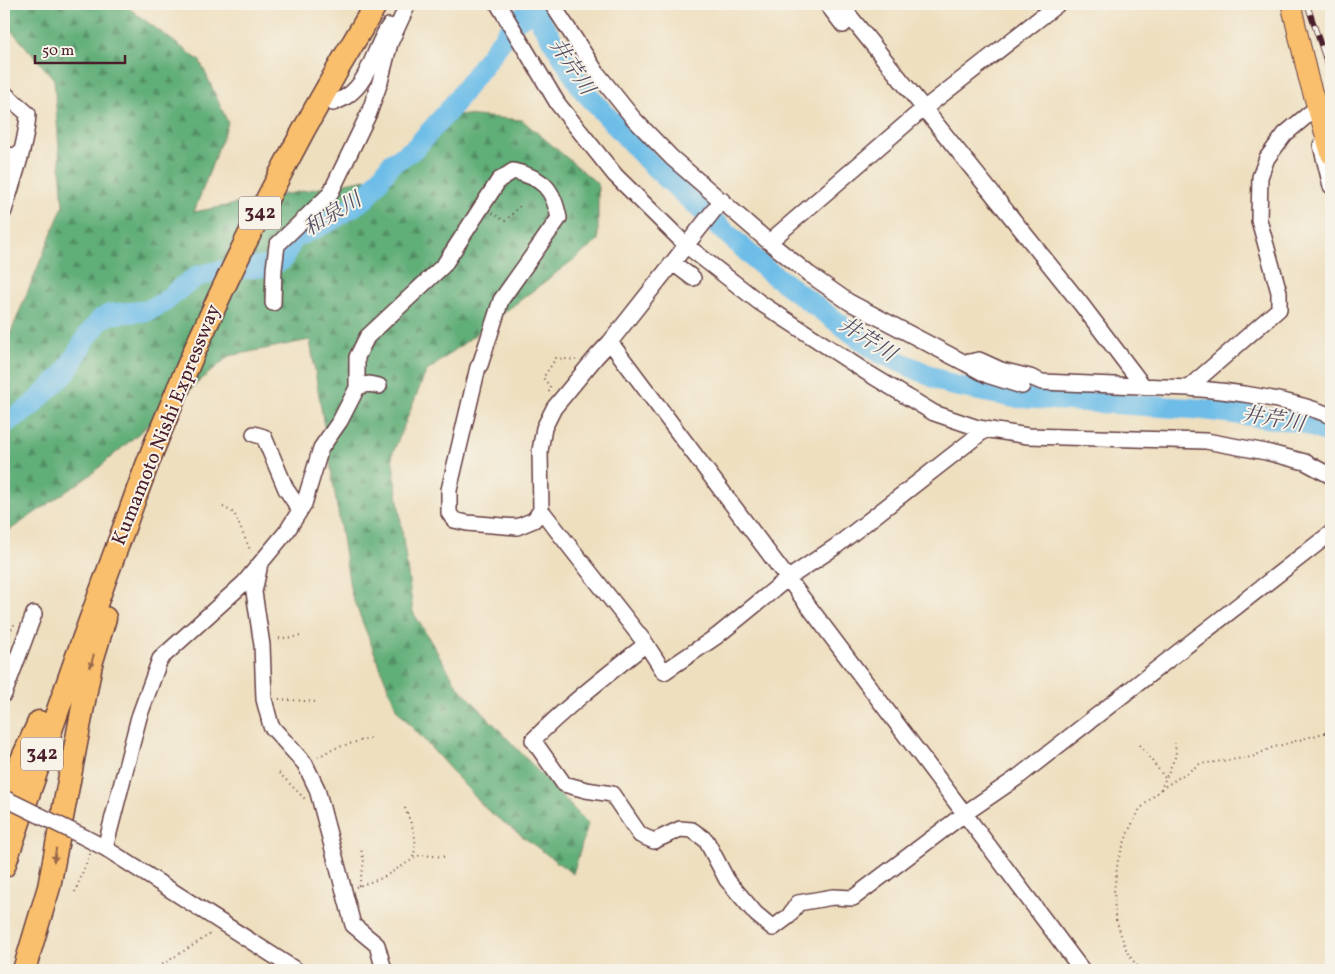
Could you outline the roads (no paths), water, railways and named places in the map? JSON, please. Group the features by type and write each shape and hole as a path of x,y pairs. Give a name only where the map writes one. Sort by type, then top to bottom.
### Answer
{"highway":[{"name":"Kumamoto Nishi Expressway","path":"4,866 81,642 161,430 216,306 275,182 376,4"},
{"path":"24,970 49,887 91,664 161,430"},
{"path":"4,798 55,686 81,642"}],"main road":[{"path":"1291,4 1314,112 1331,155"}],"street":[{"path":"552,4 597,73 633,118 672,158 720,202 769,242 809,274 849,302 987,375 1022,386"},
{"path":"827,4 920,112"},
{"path":"840,4 920,112 1068,304 1137,386"},
{"path":"769,242 920,112 1058,4"},
{"path":"333,103 348,96 358,86 382,35 392,20 406,7"},
{"path":"273,303 277,244 330,194 369,113 380,82 390,43 406,7"},
{"path":"501,9 558,104 615,176 686,246 759,302 866,372 934,412 978,428 1028,436 1206,441 1266,452 1305,462 1331,476"},
{"path":"4,93 28,114 21,155 4,211"},
{"path":"1188,388 1279,309 1279,292 1259,220 1260,177 1268,158 1285,134 1314,112 1331,186"},
{"path":"4,156 21,155"},
{"path":"94,842 160,659 244,583 287,531 304,504 320,448 340,421 357,387 357,357 368,337 444,265 499,180 513,171 528,174 550,190 559,218 501,300 478,367 449,490 449,514 454,520 467,523 517,527 534,520 542,510"},
{"path":"720,202 610,342 554,408 544,428 540,451 542,510 646,644 664,672 717,636 787,579 835,547 986,429"},
{"path":"673,263 693,278"},
{"path":"610,342 1082,970"},
{"path":"965,363 980,360 1001,370 1042,382 1207,389 1276,400 1331,416"},
{"path":"357,387 369,384 379,386"},
{"path":"254,434 264,437 286,489 300,510"},
{"path":"646,644 599,681 533,740 564,784 612,794 640,835 654,841 680,829 692,830 706,840 727,880 756,914 773,928 789,916 798,903 833,896 853,898 964,814 1018,777 1331,533"},
{"path":"259,565 254,592 261,640 264,699 271,726 305,764 318,789 353,925 377,945 384,970"},
{"path":"4,694 34,614"},
{"path":"4,798 94,842 296,970"}],"waterway":[{"name":"井芹川","path":"530,4 583,90 650,163 767,270 878,352 951,385 1012,397 1199,409 1301,422 1331,434"},
{"name":"和泉川","path":"4,424 29,408 66,372 86,338 101,319 111,314 147,311 163,303 198,276 220,271 269,266 282,260 294,238 332,220 366,198 391,164 414,149 450,109 516,21 534,9"}],"railway":[{"path":"1307,4 1331,75"}]}
